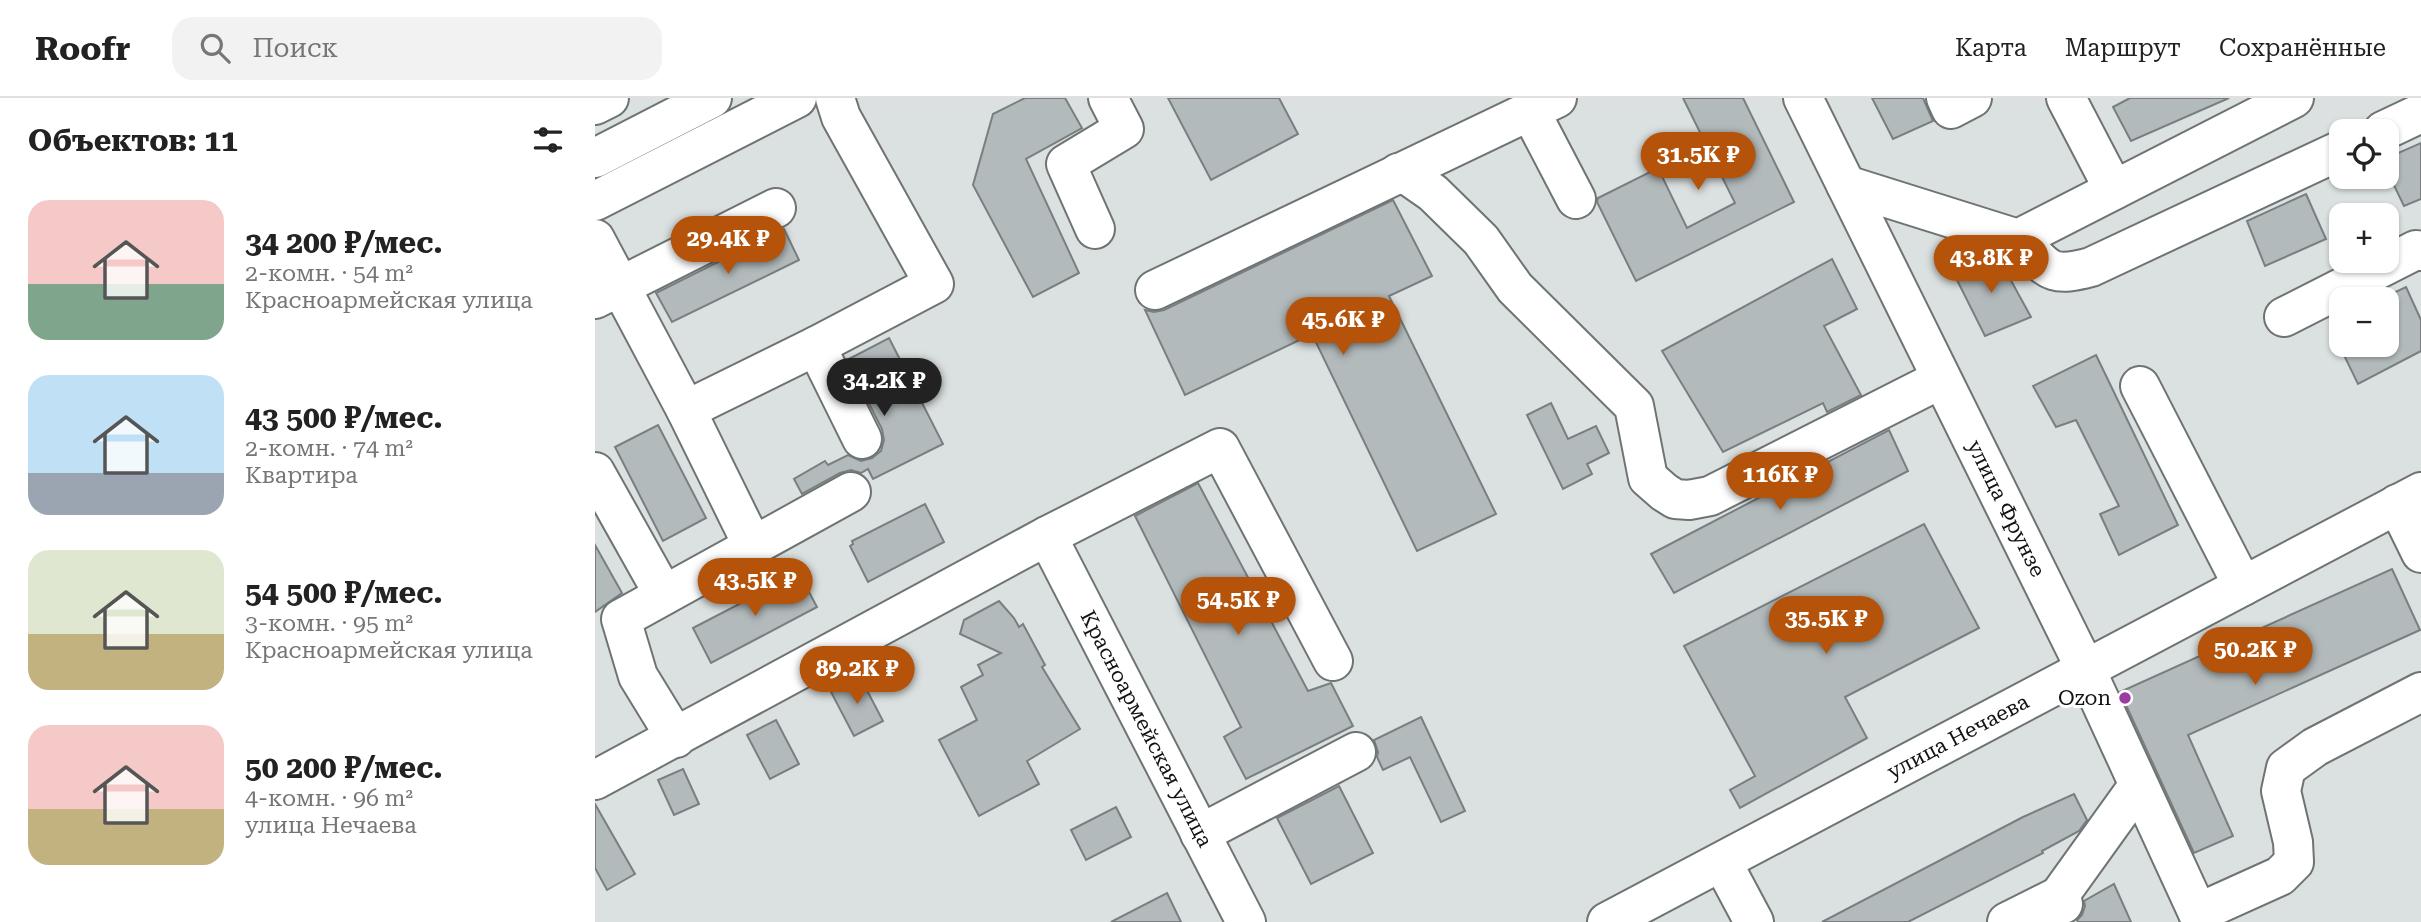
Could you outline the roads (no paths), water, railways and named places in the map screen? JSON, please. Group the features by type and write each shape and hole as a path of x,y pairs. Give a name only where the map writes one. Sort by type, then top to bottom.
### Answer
{"street":[{"path":"595,105 609,98"},
{"path":"595,158 712,98"},
{"path":"595,201 797,98"},
{"path":"686,410 934,284 841,117 835,98"},
{"path":"1095,229 1066,164 1124,129 1108,98"},
{"name":"улица Фрунзе","path":"1803,98 2086,670 2200,918"},
{"path":"1946,98 1951,109 1972,98"},
{"path":"2066,98 2114,190"},
{"path":"2018,239 2114,190 2227,113 2294,98"},
{"path":"1155,290 1543,104 1576,199"},
{"path":"2399,123 2421,113"},
{"path":"1846,185 2018,239 2052,271 2066,274 2091,267 2329,156"},
{"path":"1398,173 1410,177 1433,193 1481,240 1515,288 1634,406 1649,478 1675,499 1689,500 1710,496 1941,379"},
{"path":"608,293 776,208"},
{"path":"595,239 608,293 686,410 753,546"},
{"path":"2284,317 2416,250 2421,251"},
{"path":"816,346 862,439"},
{"path":"2140,386 2243,586"},
{"path":"595,780 1047,536 1220,449 1333,661"},
{"path":"595,472 664,595"},
{"path":"676,738 638,676 621,619 851,492"},
{"path":"2409,498 2421,552"},
{"name":"улица Нечаева","path":"1607,922 2409,498"},
{"name":"Красноармейская улица","path":"1047,536 1246,922"},
{"path":"2200,918 2280,876 2294,862 2293,842 2281,791 2286,768 2315,747 2421,692"},
{"path":"1200,834 1356,752"},
{"path":"2007,922 2059,913 2139,786"},
{"path":"1722,862 1754,922"}],"place":[{"name":"Ozon","path":"2125,698"}]}
